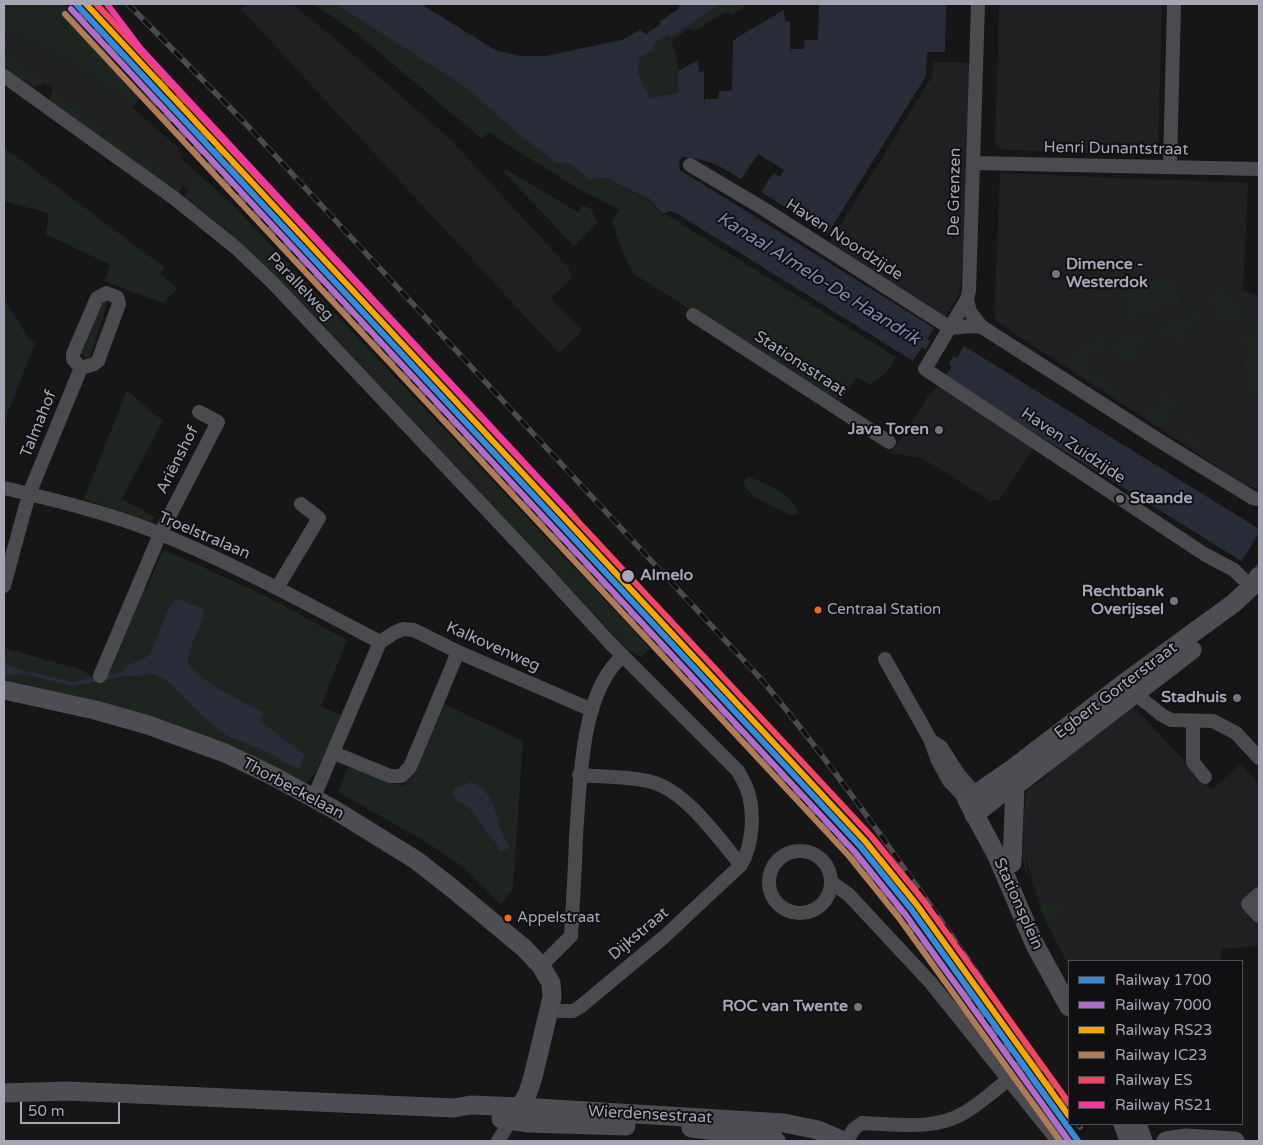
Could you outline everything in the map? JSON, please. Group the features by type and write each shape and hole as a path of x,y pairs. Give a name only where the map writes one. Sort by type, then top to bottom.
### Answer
{"main road":[{"name":"Egbert Gorterstraat","path":"975,804 1015,786 1128,688 1234,603 1252,586 1251,577"},
{"name":"Egbert Gorterstraat","path":"975,804 1012,769 1128,688 1234,619 1259,597"},
{"name":"Thorbeckelaan","path":"4,690 95,710 148,725 225,753 275,777 416,860 495,923 524,948 541,966 551,984 550,1010 534,1077 527,1095 515,1114"},
{"path":"1012,863 1015,786"},
{"name":"Stationsplein","path":"975,804 1000,835 1046,943 1068,984"},
{"name":"Stationsplein","path":"975,804 1034,945 1068,1005"},
{"name":"Wierdensestraat","path":"4,1081 67,1091"},
{"name":"Wierdensestraat","path":"4,1093 67,1091 454,1108 471,1105 515,1114 784,1123 818,1130 844,1141"},
{"name":"Wierdensestraat","path":"515,1114 529,1123 686,1128 756,1136 776,1141"},
{"path":"1123,1125 1129,1141"},
{"path":"1138,1125 1142,1141"},
{"path":"1166,1141 1186,1138 1223,1141"}],"street":[{"name":"De Grenzen","path":"925,369 967,299 970,281 978,4"},
{"path":"1170,167 1174,4"},
{"name":"Parallelweg","path":"4,76 174,198 236,247 273,283 623,656 738,771 747,789 751,817 747,854 741,866"},
{"name":"Henri Dunantstraat","path":"973,163 1259,169"},
{"name":"Haven Noordzijde","path":"690,165 764,209 950,328"},
{"path":"106,293 117,297 118,304 98,361 81,368 73,360 73,354 97,298 106,293"},
{"path":"967,299 970,312 982,327 1193,461 1253,498 1259,499"},
{"name":"Stationsstraat","path":"693,315 889,442"},
{"path":"950,328 982,327"},
{"name":"Talmahof","path":"4,586 29,494 81,368"},
{"name":"Haven Zuidzijde","path":"925,369 1203,553 1251,577"},
{"name":"Ariënshof","path":"160,534 218,422 199,412"},
{"name":"Troelstralaan","path":"4,488 101,514 160,534 278,588 380,642"},
{"path":"278,588 319,518 301,504"},
{"path":"100,676 160,534"},
{"name":"Kalkovenweg","path":"380,642 403,629 414,630 458,652 592,710"},
{"path":"314,799 380,642"},
{"path":"334,752 390,776 402,776 410,767 458,652"},
{"path":"541,966 571,936 579,775 592,710 600,687 615,662 623,656"},
{"path":"885,659 930,739 941,747 975,804"},
{"path":"1128,688 1171,720 1213,721 1236,733 1259,758"},
{"path":"1193,721 1193,762 1205,776"},
{"path":"579,775 651,782 668,788 686,801 741,866"},
{"path":"831,882 827,898 822,904 808,912 797,913 784,909 772,898 768,882 772,867 778,860 792,852 800,851 822,860 827,867 831,882 849,895 931,983 1058,1141"},
{"name":"Dijkstraat","path":"550,1010 573,1011 580,1006 664,937 741,866"},
{"path":"1259,894 1248,904 1259,916"},
{"name":"Wierdensestraat","path":"844,1141 854,1129 862,1124 923,1125 938,1124 949,1120 964,1113 1008,1080"},
{"path":"498,1141 515,1114"}],"shaded area":[{"path":"4,4 64,4 143,95 132,107 62,60 4,31"},
{"path":"248,4 292,4 333,37 449,138 568,267 572,278 551,298 582,330 559,353 241,9"},
{"path":"314,4 336,4 465,87 515,131 555,162 571,164 590,180 603,177 649,200 662,214 667,215 896,357 886,373 870,385 857,377 839,403 634,274 622,251 612,222 619,210 584,192 489,132 482,139 355,32"},
{"path":"721,4 742,4 744,7 732,15 725,12 695,31 688,29 671,42 678,67 678,93 649,98 638,74 639,58 653,49 652,44 668,34 670,37"},
{"path":"999,4 1162,4 1158,146 1155,152 1149,155 1001,150 995,144"},
{"path":"4,31 62,60 132,107 183,152 179,157 197,173 188,189 53,89 4,49"},
{"path":"4,49 46,82 34,88 4,67"},
{"path":"933,62 971,63 968,190 961,283 959,294 944,319 827,246 932,77"},
{"path":"53,89 183,185 179,194 50,100"},
{"path":"4,147 165,268 160,274 177,289 163,303 104,281 111,265 45,234 48,213 4,201"},
{"path":"507,170 578,212 582,205 591,209 597,223 574,246 503,171"},
{"path":"197,173 233,205 650,648 641,657 628,650 247,249 184,197"},
{"path":"1000,173 1248,183 1243,290 1259,296 1259,490 1244,484 994,320"},
{"path":"1128,281 1173,281 1180,301 1127,319"},
{"path":"1222,288 1246,313 1230,324 1202,304 1202,308 1179,344 1151,328 1130,362 1103,345 1097,355 1090,351 1085,359 1092,363 1088,370 1124,393 1121,398 1064,363 1077,349 1100,338 1106,336 1109,343 1148,330 1147,322 1152,320 1156,328 1190,317 1192,309"},
{"path":"103,298 108,301 90,358 79,354"},
{"path":"4,299 27,336 35,344 4,422"},
{"path":"1255,325 1259,327 1257,334 1259,335 1259,384 1253,395 1242,385 1250,379 1246,364 1250,349 1240,344"},
{"path":"946,377 1041,437 1000,499 990,501 922,458 891,453 928,396"},
{"path":"127,390 163,420 122,499 155,517 151,522 84,499"},
{"path":"1165,391 1177,399 1174,405 1177,407 1165,427 1142,413 1148,405 1153,409"},
{"path":"1178,428 1209,449 1205,452 1175,432"},
{"path":"748,477 762,482 785,495 796,507 798,513 792,515 757,498 746,488 743,482"},
{"path":"164,550 260,593 347,640 321,706 341,715 317,771 306,783 264,763 73,696 4,680 4,648 107,679 111,663 142,589 146,590"},
{"path":"444,704 523,741 513,889 501,904 459,864 426,842 338,792 347,769 351,768 404,786","holes":["465,804 500,828 509,846 499,850"]},
{"path":"1133,706 1211,790 1241,764 1259,784 1259,946 1222,949 1220,960 1068,960 1068,964 1041,912 1023,847 1027,791"},
{"path":"1124,712 1128,712 1059,768 1044,776"},
{"path":"1033,784 1022,840 1026,794"},
{"path":"1022,842 1029,878 1023,860"},
{"path":"1049,901 1058,902 1067,909 1049,925 1040,904"}],"water":[{"name":"Kanaal Almelo-De Haandrik","path":"336,4 421,4 495,50 520,56 546,56 622,40 640,30 646,34 661,24 660,21 679,9 679,4 721,4 670,37 668,34 653,44 654,49 639,58 638,74 650,98 678,93 678,71 698,60 699,72 704,71 704,106 705,99 718,99 719,91 731,91 732,89 733,40 784,10 785,22 790,21 790,56 791,49 804,49 805,40 818,40 819,4 876,4 877,6 877,4 946,4 945,52 927,52 926,76 828,233 761,192 773,173 780,177 784,170 758,154 741,179 726,170 699,159 682,157 679,161 680,170 934,328 927,339 957,358 964,346 1259,529 1259,572 945,377 952,366 922,347 913,361 676,213 669,211 663,214 649,199 603,177 590,180 571,164 555,162 515,131 465,87"},
{"path":"178,599 203,609 204,616 189,655 188,660 191,667 208,682 263,712 260,721 305,755 299,770 265,751 226,735 209,722 169,682 155,674 126,677 123,668 150,655 169,607 173,601"},
{"path":"4,664 32,674 4,674"},
{"path":"472,782 484,789 493,804 500,828 509,846 508,849 499,851 497,845 468,807 456,800 452,792 455,788"}],"pier":[{"path":"932,339 955,353 948,365 925,350"},
{"path":"1259,533 1259,560 1253,570 1241,562"}],"waterway":[{"path":"32,674 72,684 124,674"}],"railway":[{"path":"72,4 175,125 777,771 919,938 1056,1110"},
{"path":"97,4 141,49 210,142 251,192"},
{"path":"128,4 245,123 761,679 828,764 892,851 982,980 1068,1109"},
{"path":"570,512 576,518"}],"rail line":[{"name":"1700","path":"76,4 860,846 911,909 1078,1141"},
{"name":"RS23","path":"86,4 865,841 917,905 1068,1115"},
{"name":"ES","path":"96,4 871,836 923,900 1068,1102"},
{"name":"RS21","path":"107,4 141,49 570,512"},
{"name":"7000","path":"71,9 854,851 905,914 1069,1141"},
{"name":"IC23","path":"65,14 849,856 899,918 1060,1141"}],"place":[{"name":"Dimence - Westerdok","path":"1056,274"},
{"name":"Java Toren","path":"939,430"},
{"name":"Staande","path":"1120,499"},
{"name":"Almelo","path":"628,576"},
{"name":"Rechtbank Overijssel","path":"1174,601"},
{"name":"Centraal Station","path":"818,610"},
{"name":"Stadhuis","path":"1237,698"},
{"name":"Appelstraat","path":"508,918"},
{"name":"ROC van Twente","path":"858,1007"}]}
